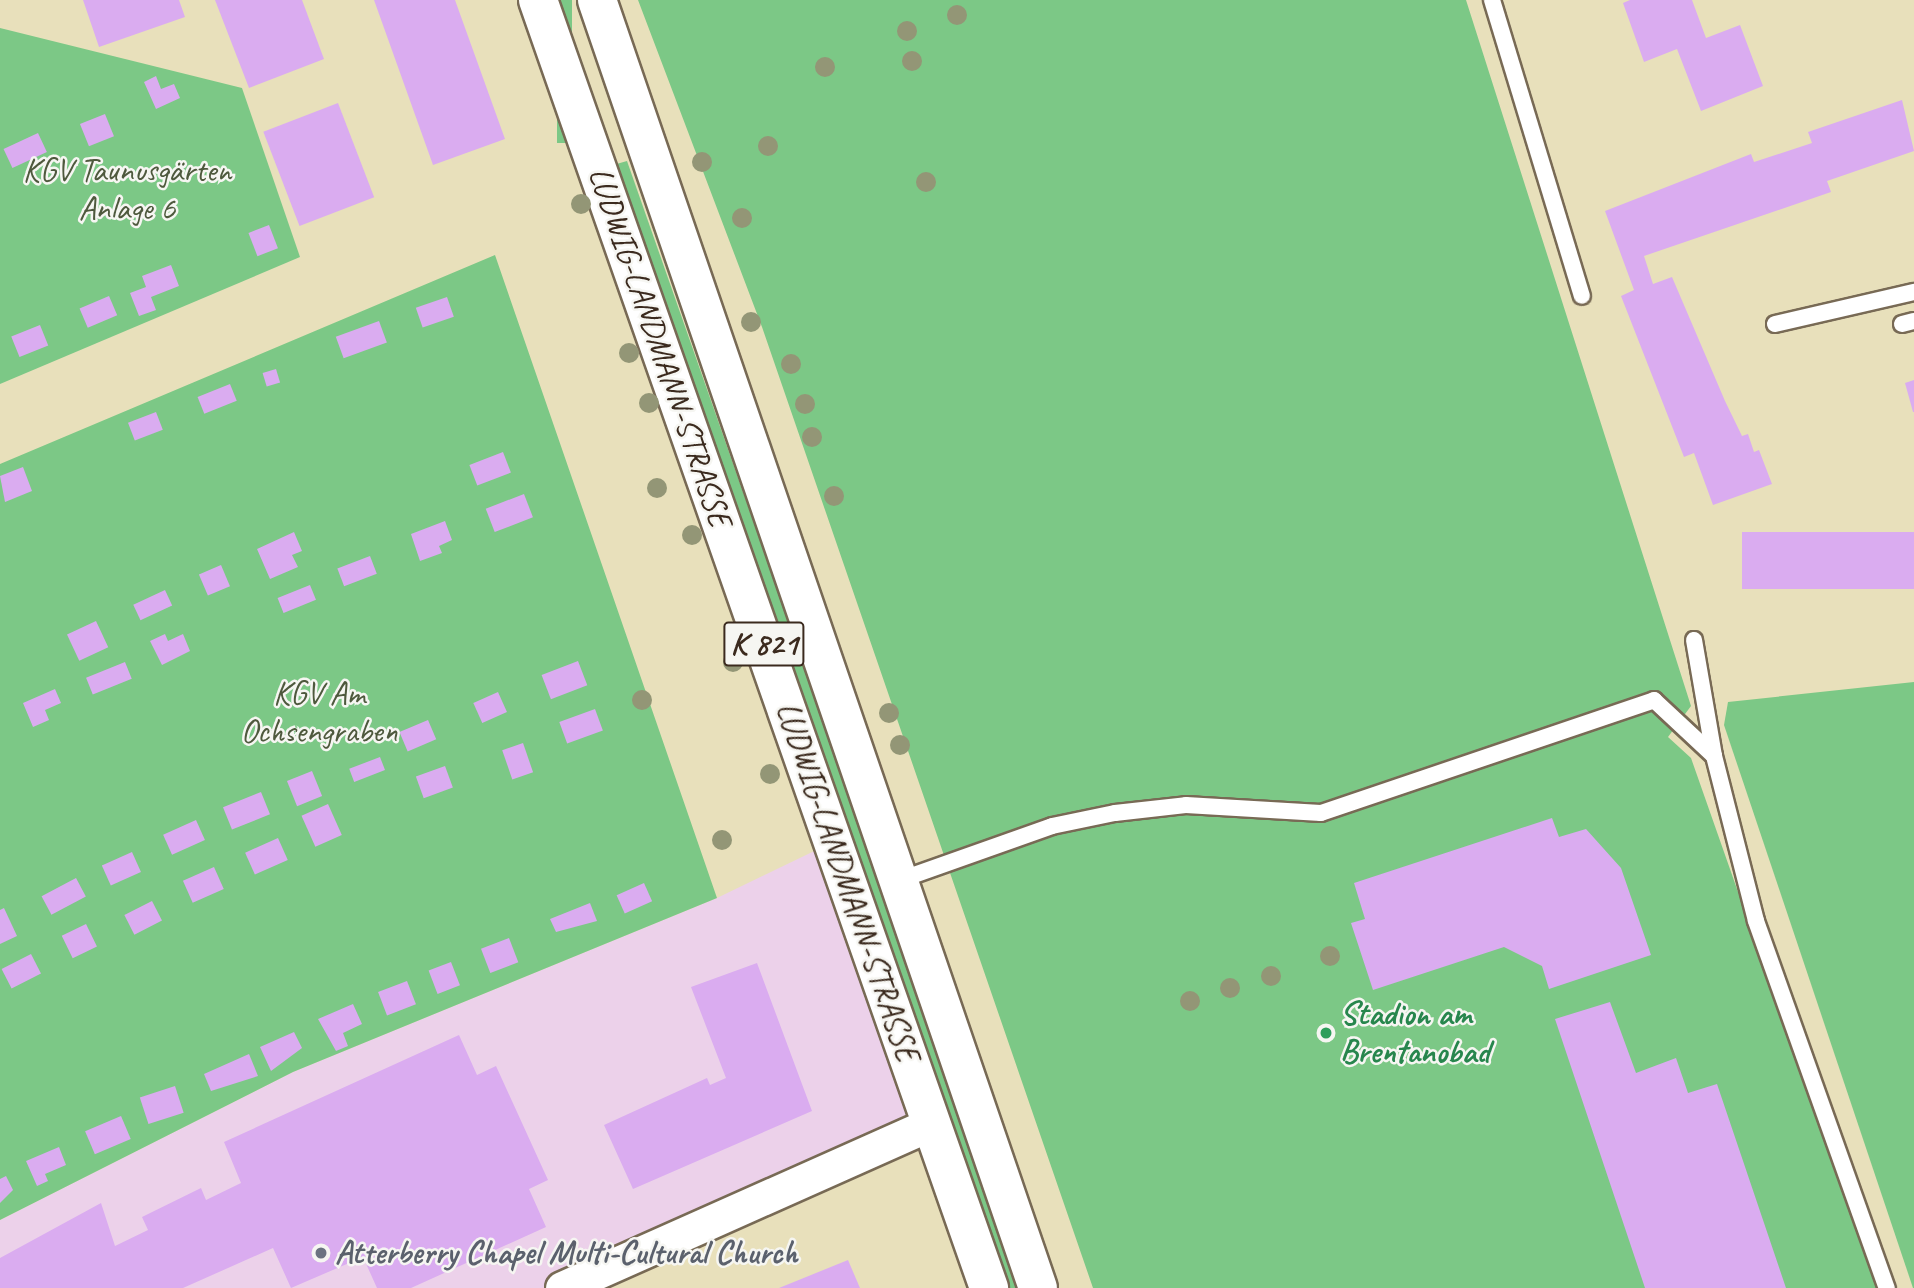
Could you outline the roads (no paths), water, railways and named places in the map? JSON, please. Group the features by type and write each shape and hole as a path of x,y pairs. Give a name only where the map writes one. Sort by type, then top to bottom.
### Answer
{"main road":[{"name":"LUDWIG-LANDMANN-STRASSE","path":"538,0 989,1288"},
{"name":"LUDWIG-LANDMANN-STRASSE","path":"597,0 1038,1288"}],"street":[{"path":"562,1288 932,1123"}],"lane":[{"path":"1492,0 1582,296"},
{"path":"1775,324 1914,292"},
{"path":"1695,640 1714,756 1756,921 1887,1288"},
{"path":"897,881 1052,826 1115,813 1186,805 1321,813 1654,700 1714,756"}],"place":[{"name":"Stadion am Brentanobad","path":"1326,1033"},
{"name":"Atterberry Chapel Multi-Cultural Church","path":"321,1253"}],"park label":[{"name":"KGV Taunusgärten Anlage 6","path":"127,190"},
{"name":"KGV Am Ochsengraben","path":"319,713"}]}
